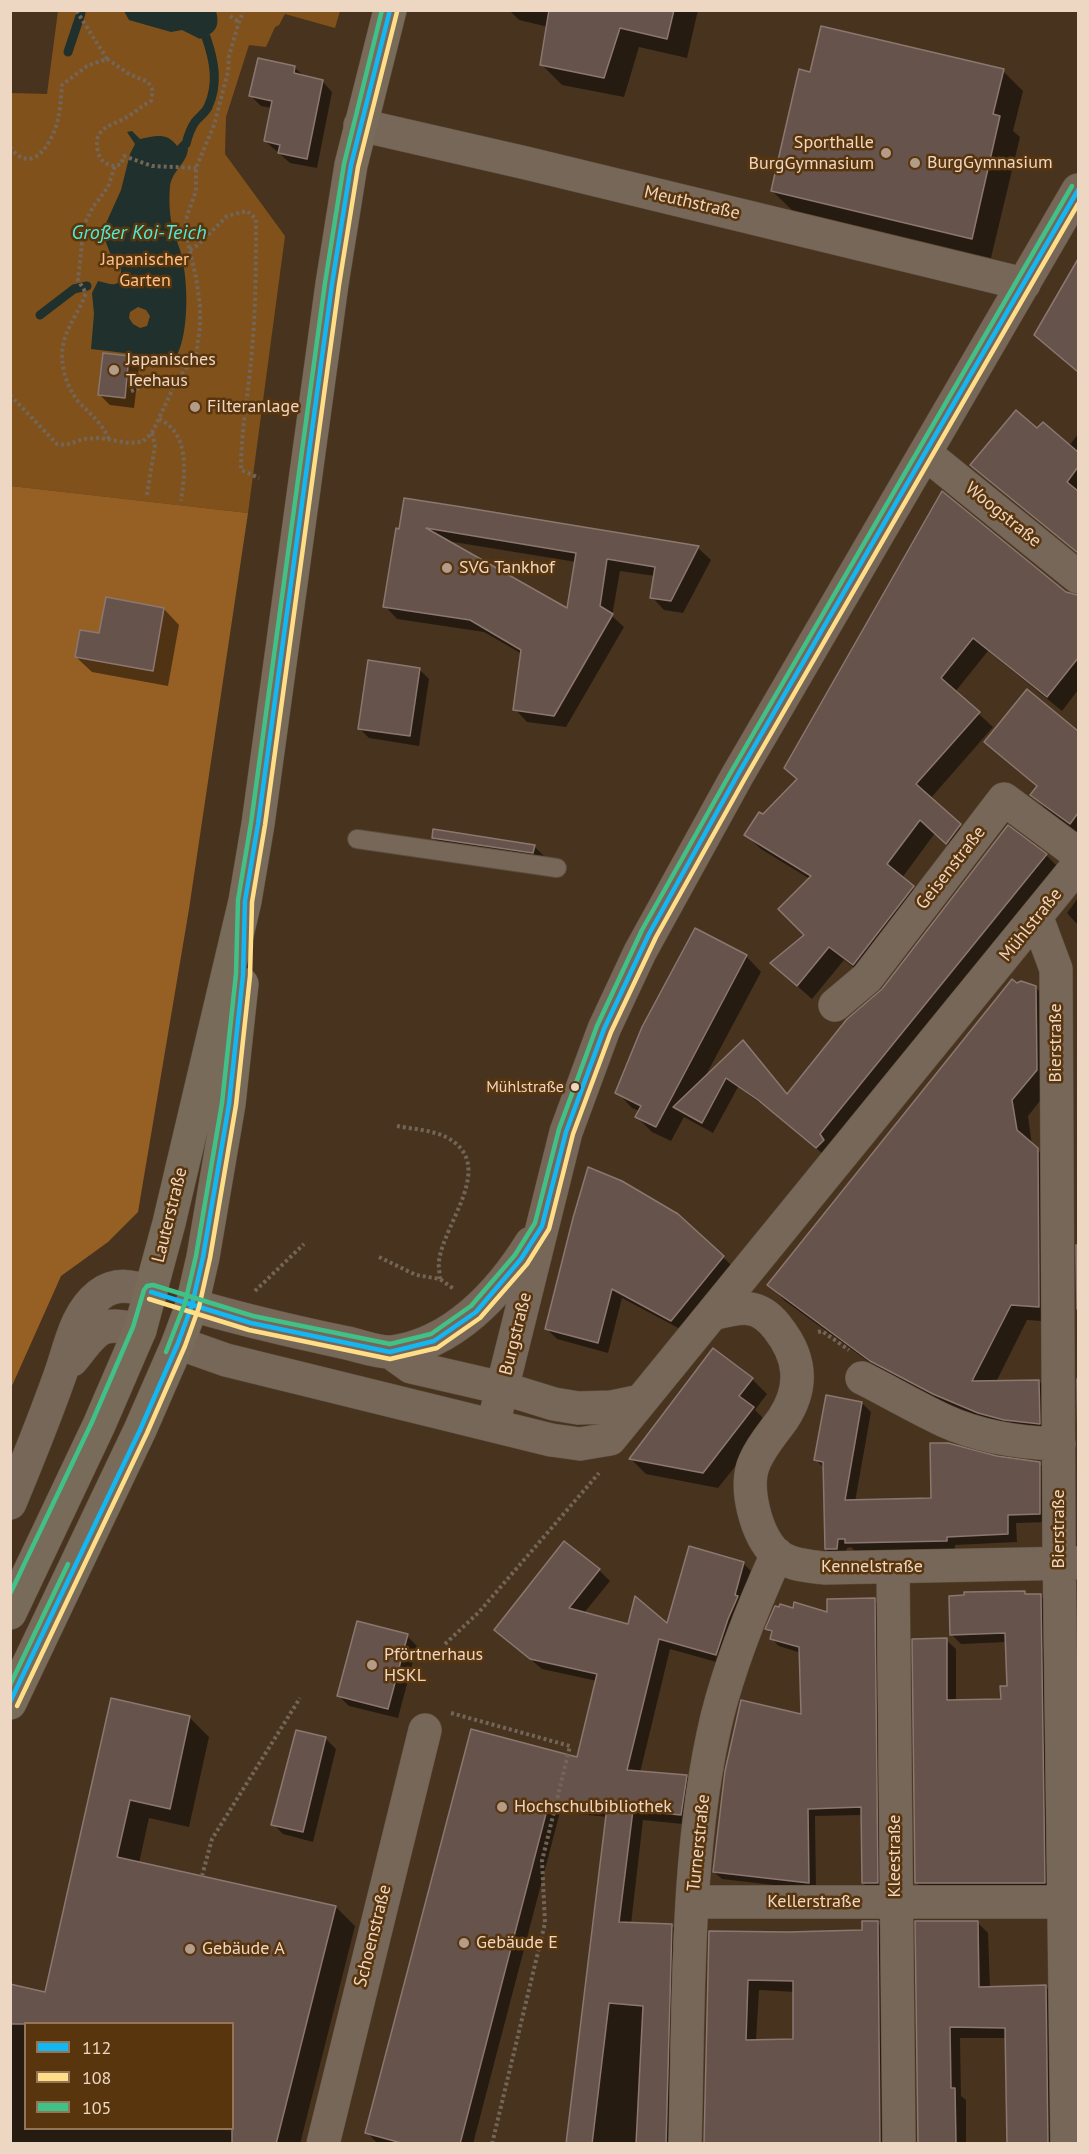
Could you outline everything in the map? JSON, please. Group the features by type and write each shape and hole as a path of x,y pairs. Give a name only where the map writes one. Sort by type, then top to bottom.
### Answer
{"main road":[{"name":"Lauterstraße","path":"10,1613 99,1425 140,1330 245,901 332,284 351,165 390,10"},
{"name":"Lauterstraße","path":"10,1703 140,1430 192,1305 203,1257 229,1104 243,975 245,901"},
{"path":"151,1292 192,1305"},
{"path":"140,1330 178,1343"}],"street":[{"name":"Meuthstraße","path":"360,125 1024,284"},
{"name":"Burgstraße","path":"493,1425 566,1132 604,1029 649,934 737,776 1078,190"},
{"name":"Woogstraße","path":"926,454 1078,577"},
{"name":"Geisenstraße","path":"835,1005 867,978 1004,799 1078,854"},
{"name":"Mühlstraße","path":"178,1343 226,1360 551,1440 580,1444 610,1439 1078,865"},
{"name":"Bierstraße","path":"1037,918 1056,969 1068,1140 1068,1226 1059,1444 1069,1563 1071,1902 1067,2144"},
{"path":"390,1352 434,1341 476,1312 521,1259 542,1226"},
{"path":"10,1503 60,1376 68,1347 80,1318 89,1304 116,1286 130,1286 151,1292"},
{"path":"192,1305 251,1323 390,1352 411,1366 502,1388 554,1404 578,1408 612,1407 641,1401"},
{"path":"712,1314 741,1306 768,1316 788,1342 798,1370 795,1396 783,1419 764,1443 753,1463 750,1494 760,1532 777,1554"},
{"path":"60,1376 93,1334 104,1326 119,1325 140,1330"},
{"path":"859,1366 947,1421 991,1436 1028,1443 1059,1444"},
{"name":"Kennelstraße","path":"777,1554 798,1564 824,1568 1069,1563"},
{"name":"Turnerstraße","path":"685,2144 693,1902 702,1802 717,1716 740,1644 777,1554"},
{"name":"Kleestraße","path":"893,1568 899,2144"},
{"name":"Schoenstraße","path":"323,2144 433,1720"},
{"name":"Kellerstraße","path":"693,1902 1071,1902"}],"lane":[{"path":"357,839 557,868"}],"path":[{"path":"76,10 107,59 129,74 148,82 153,91 151,101 126,118 103,128 97,143 101,160 107,165 115,166 121,164 124,156 152,166 196,168"},
{"path":"10,395 57,444 66,445 84,439 142,442 152,433 176,382 196,355 200,327 196,276 185,231 187,216 196,191 196,168 214,125 228,72 229,56 244,10"},
{"path":"230,16 239,22"},
{"path":"10,147 22,158 29,159 39,155 46,148 54,132 59,114 62,85 87,66 107,59"},
{"path":"109,439 95,417 75,398 65,378 61,358 62,341 86,293 78,280 84,225 93,207 108,188 115,166"},
{"path":"190,250 227,216 247,211 256,219 255,312 241,439 241,470 259,477"},
{"path":"131,391 152,380 176,382"},
{"path":"159,419 167,423 180,438 185,477 181,501"},
{"path":"147,495 155,446 152,433"},
{"path":"397,1126 445,1136 461,1147 470,1167 467,1187 438,1262 440,1279"},
{"path":"254,1292 304,1244"},
{"path":"379,1257 416,1275 440,1279 456,1291"},
{"path":"822,1331 859,1366"},
{"path":"445,1644 479,1612 606,1465"},
{"path":"202,1876 212,1839 300,1698"},
{"path":"433,1720 570,1746 542,1861 545,1923 492,2144"}],"green space":[{"name":"Japanischer Garten","path":"58,11 340,11 335,28 285,14 279,25 275,27 266,47 249,45 226,117 225,154 285,236 248,513 11,486 11,93 47,94"}],"shaded area":[{"path":"11,486 248,513 189,909 138,1212 108,1242 61,1276 11,1388"}],"water":[{"path":"124,11 216,11 217,25 210,34 200,39 182,30 171,32 129,20"},
{"name":"Großer Koi-Teich","path":"132,131 140,139 165,137 177,146 182,141 188,149 185,159 171,181 170,191 171,218 182,258 186,290 185,327 175,359 91,349 94,314 92,293 98,281 109,284 118,283 121,269 113,261 102,232 121,190 130,154 135,144 127,132","holes":["138,307 146,310 150,316 147,326 140,328 133,324 129,318 130,312"]}],"building":[{"path":"549,10 674,10 667,39 620,28 604,78 540,65"},
{"name":"Sporthalle BurgGymnasium","path":"821,26 1004,69 993,114 1000,116 972,239 771,191 799,69 810,72"},
{"path":"258,58 295,66 294,73 323,80 307,159 278,153 280,145 264,141 272,101 249,96"},
{"path":"1078,259 1078,372 1034,335"},
{"name":"Japanisches Teehaus","path":"103,353 129,356 125,398 98,395"},
{"path":"1016,410 1037,428 1043,422 1078,452 1078,467 1067,482 1078,491 1078,553 970,465"},
{"path":"942,491 1066,592 1078,595 1078,658 1047,697 973,638 941,678 980,712 916,784 961,824 946,844 920,820 887,864 914,886 853,965 829,947 797,986 770,963 804,935 778,909 811,876 744,835 759,812 763,814 797,779 784,768"},
{"path":"404,498 699,546 671,601 650,598 655,567 607,559 600,606 613,614 554,716 513,710 521,650 470,620 383,607 396,528 399,529","holes":["426,528 576,553 567,608"]},
{"path":"106,597 164,608 153,671 75,657 80,630 99,633"},
{"path":"368,660 420,668 410,736 358,729"},
{"path":"1027,689 1078,731 1078,813 1070,824 1030,795 1037,786 984,742"},
{"path":"1008,825 1047,854 820,1134 824,1140 816,1148 758,1100 726,1078 702,1123 673,1107 743,1040 787,1094 847,1019 882,989"},
{"path":"433,829 535,845 533,853 432,838"},
{"path":"695,928 747,955 656,1127 635,1117 641,1106 615,1093 642,1027"},
{"path":"1012,979 1017,983 1021,981 1036,986 1037,1070 1012,1100 1017,1130 1038,1148 1039,1307 1011,1305 972,1381 1039,1380 1040,1424 1004,1420 978,1413 933,1394 870,1361 767,1285"},
{"path":"588,1167 622,1181 678,1214 724,1256 671,1321 612,1289 598,1343 545,1329"},
{"path":"1076,1245 1078,1245 1078,1309 1077,1309"},
{"path":"713,1348 753,1378 739,1396 754,1407 703,1473 629,1459"},
{"path":"1077,1379 1078,1379 1078,1444"},
{"path":"826,1395 862,1402 845,1500 931,1498 930,1443 948,1443 997,1456 1040,1462 1040,1514 1008,1515 1008,1534 947,1537 947,1541 845,1543 845,1539 838,1539 837,1549 825,1549 823,1462 814,1460"},
{"path":"564,1541 600,1569 569,1608 628,1624 635,1596 667,1623 689,1546 744,1562 735,1595 738,1596 716,1655 659,1639 627,1770 687,1775 681,1815 633,1810 619,1922 672,1924 666,2144 636,2144 643,2006 609,2003 592,2144 566,2144 607,1807 549,1802 460,2144 405,2144 365,2133 471,1729 577,1757 597,1674 530,1659 494,1630"},
{"path":"1025,1591 1025,1594 1041,1594 1045,1883 915,1883 912,1639 947,1638 947,1700 1001,1699 1000,1686 1007,1686 1005,1633 950,1635 949,1596 964,1595 964,1592"},
{"path":"875,1598 878,1883 862,1883 861,1807 808,1809 809,1883 713,1872 725,1771 741,1700 801,1714 799,1647 770,1639 772,1631 765,1629 775,1606 779,1607 780,1604 793,1608 794,1602 827,1612 827,1599"},
{"name":"Pförtnerhaus HSKL","path":"357,1621 408,1634 388,1709 337,1696"},
{"name":"Gebäude A","path":"111,1698 190,1716 170,1809 130,1800 117,1857 336,1906 276,2144 232,2144 234,2022 24,2022 24,2024 10,2024 10,1984 45,1992"},
{"path":"296,1730 326,1737 303,1832 271,1825"},
{"path":"862,1921 878,1921 880,2144 704,2144 709,1931 862,1930","holes":["748,1980 793,1981 793,2039 746,2040"]},
{"path":"915,1921 978,1921 979,1987 1046,1985 1048,2144 1007,2144 1005,2028 950,2027 951,2088 955,2088 956,2144 918,2144"}],"waterway":[{"path":"68,52 81,13"},
{"path":"186,144 193,125 208,107 213,89 213,63 206,37"},
{"path":"40,315 74,289 87,286"}],"transit line":[{"name":"105","path":"166,1352 185,1303 196,1256 222,1103 236,974 238,900 251,823 325,283 344,164 382,10"},
{"name":"112","path":"10,1702 140,1430 178,1343 192,1305 203,1257 229,1104 243,975 245,901 258,824 332,284 351,165 390,10"},
{"name":"108","path":"17,1706 147,1433 185,1346 199,1307 210,1258 236,1105 250,976 252,902 265,825 339,285 358,167 397,12"},
{"name":"105","path":"10,1594 92,1422 133,1327 147,1286 153,1285 253,1316 390,1344 431,1334 471,1306 515,1255 535,1223 559,1129 597,1026 642,930 731,772 1072,186"},
{"name":"112","path":"151,1292 251,1323 390,1352 434,1341 476,1312 521,1259 542,1226 566,1132 604,1029 649,934 737,776 1078,190"},
{"name":"108","path":"149,1299 249,1330 390,1359 437,1348 480,1318 527,1264 549,1229 573,1134 611,1032 656,937 744,780 1078,204"},
{"name":"105","path":"10,1685 68,1564"}],"place":[{"name":"Sporthalle BurgGymnasium","path":"886,153"},
{"name":"BurgGymnasium","path":"915,163"},
{"name":"Japanisches Teehaus","path":"114,370"},
{"name":"Filteranlage","path":"195,407"},
{"name":"SVG Tankhof","path":"447,568"},
{"name":"Mühlstraße","path":"575,1087"},
{"name":"Pförtnerhaus HSKL","path":"372,1665"},
{"name":"Hochschulbibliothek","path":"502,1807"},
{"name":"Gebäude E","path":"464,1943"},
{"name":"Gebäude A","path":"190,1949"}]}
